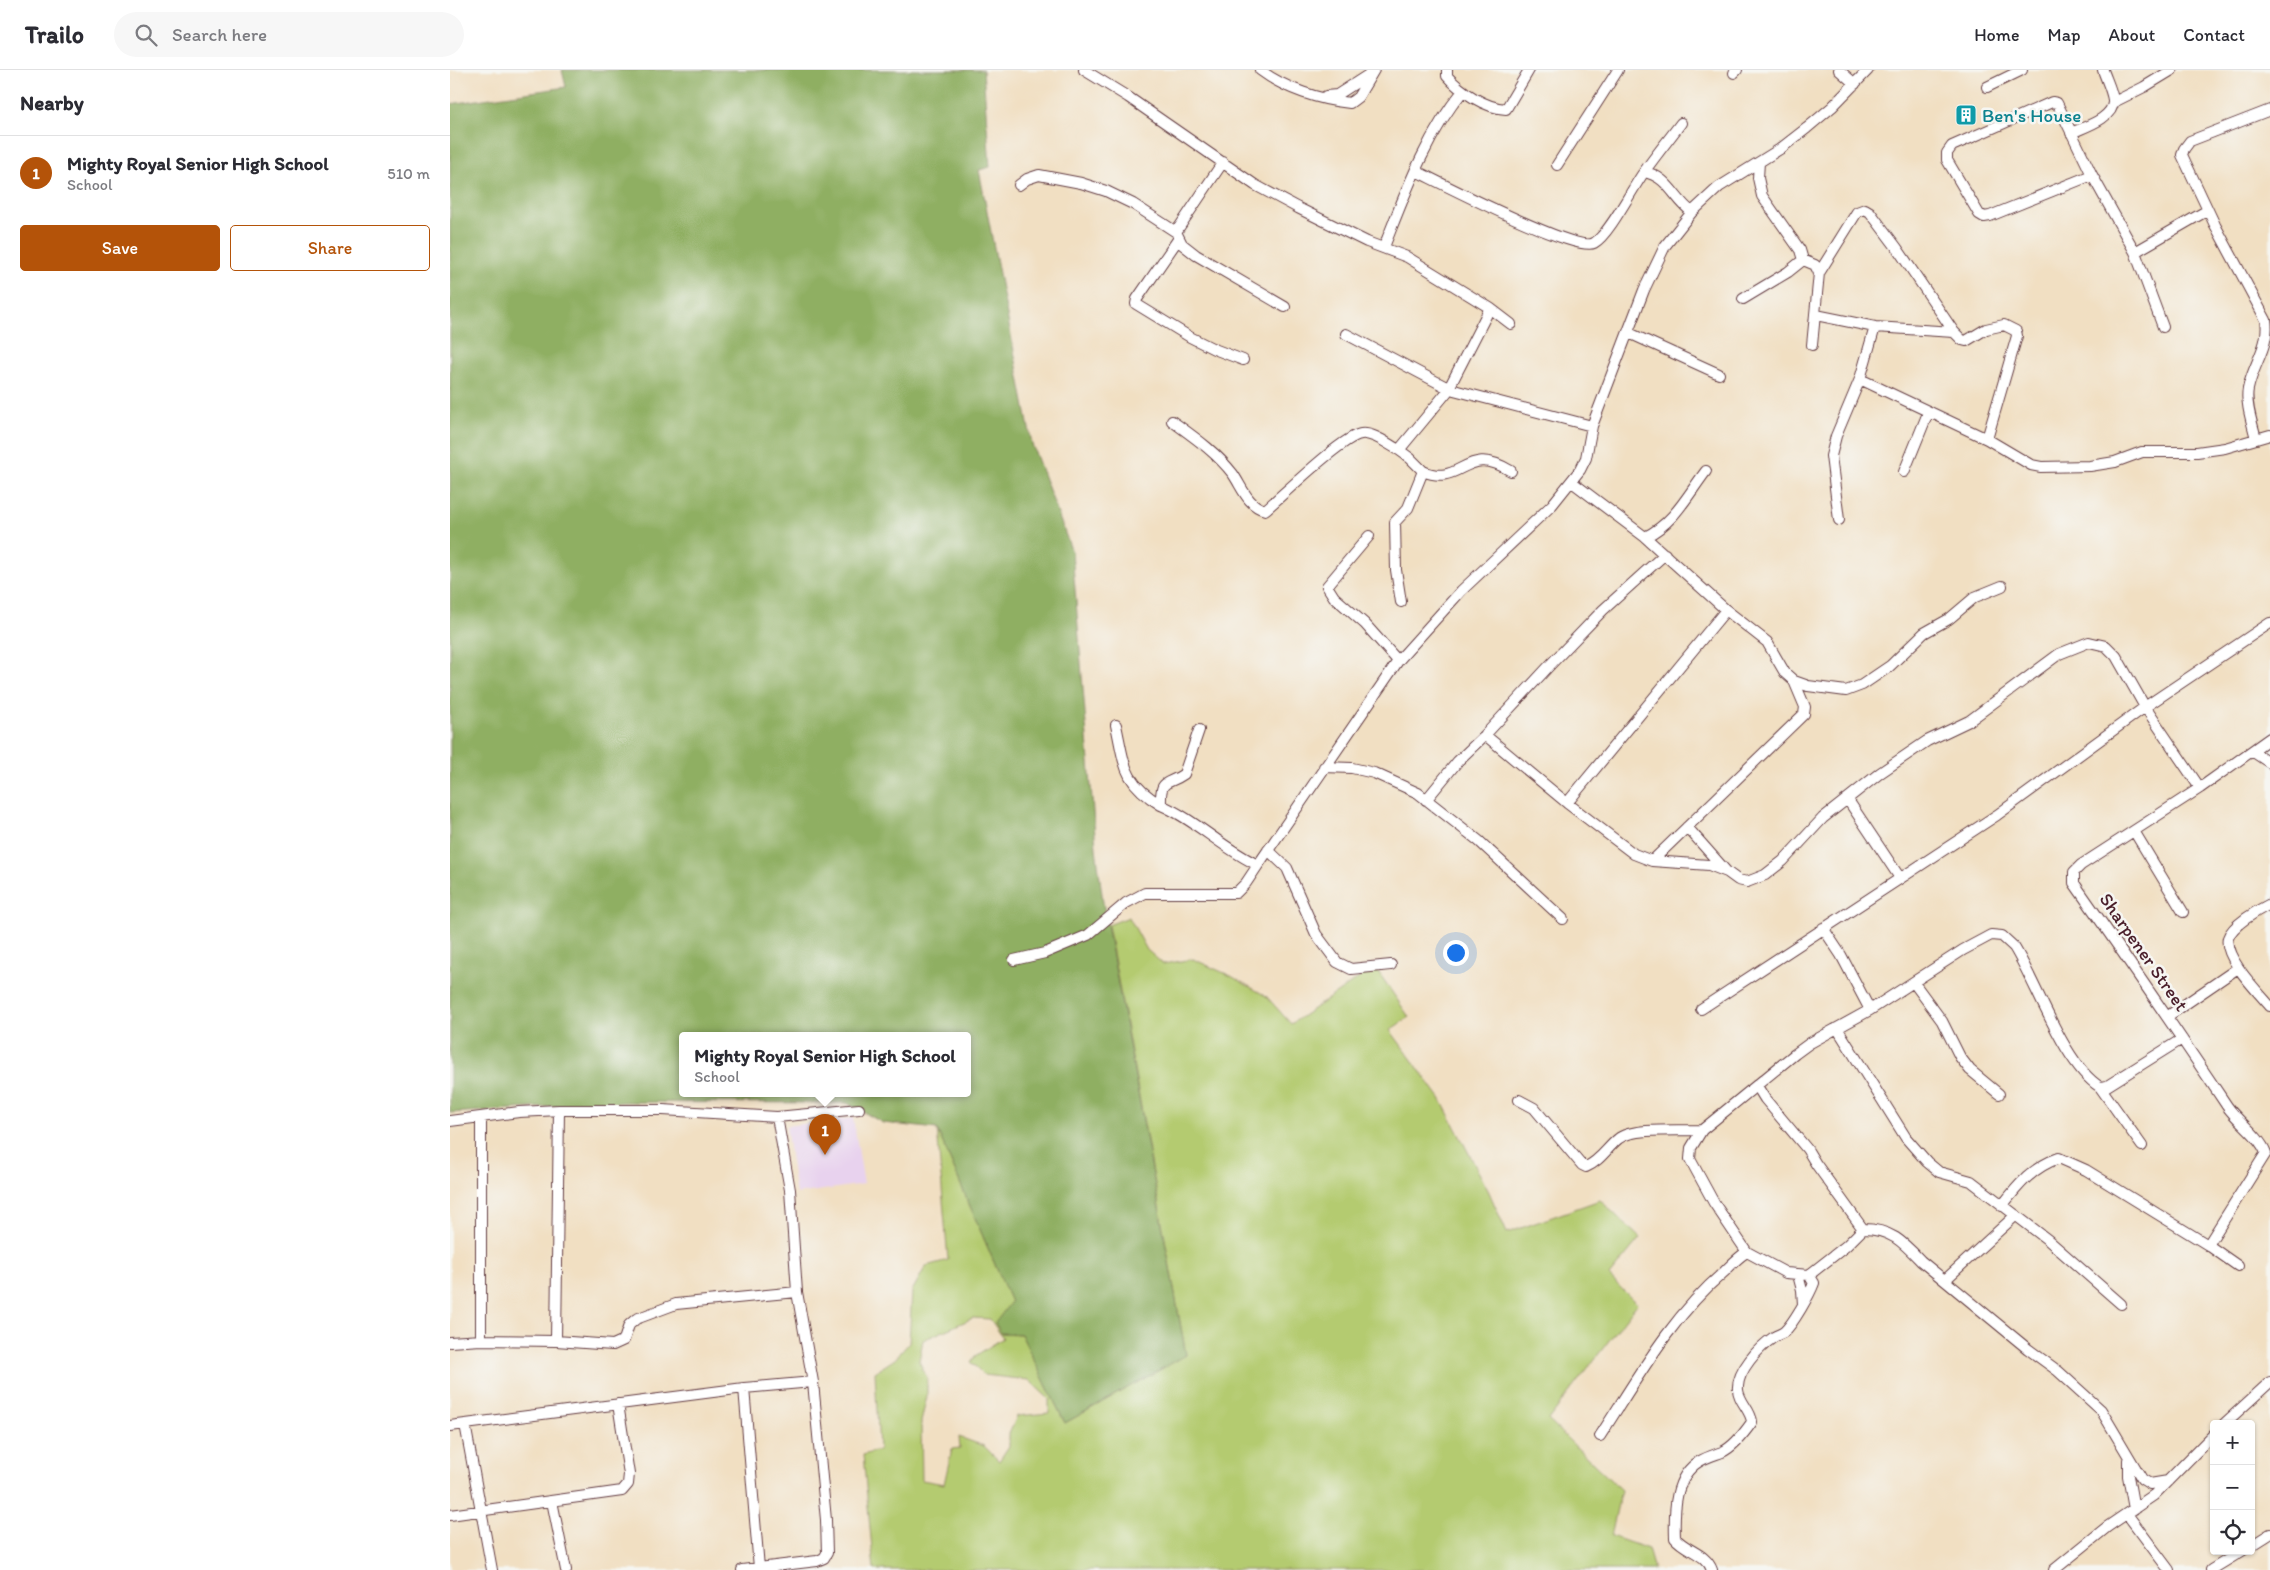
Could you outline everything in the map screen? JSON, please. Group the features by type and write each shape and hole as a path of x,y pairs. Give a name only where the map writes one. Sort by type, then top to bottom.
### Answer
{"street":[{"path":"1084,70 1128,97 1255,185 1367,242 1408,257 1490,308 1511,324"},
{"path":"1447,70 1450,79 1463,91 1494,107 1506,109 1529,70"},
{"path":"1557,165 1618,70"},
{"path":"1839,70 1854,84"},
{"path":"1014,960 1045,952 1088,935 1126,903 1145,893 1236,893 1246,883 1398,661 1461,591 1552,505 1572,482 1586,458 1592,426 1644,290 1665,246 1692,212 1719,187 1759,162 1807,128 1868,70"},
{"path":"1987,87 2022,70"},
{"path":"2103,70 2114,102"},
{"path":"2072,133 2109,113 2114,102 2172,70"},
{"path":"1264,71 1289,86 1320,97 1350,103 1358,97 1373,72"},
{"path":"1384,247 1434,134 1463,91"},
{"path":"2092,175 1984,217 1980,214 1947,160 1947,154 1952,146 2052,102 2058,105 2092,175 2135,252 2163,327"},
{"path":"2256,439 2248,390 2259,358 2267,343 2269,332 2266,320 2208,210 2182,155 2186,145 2203,135 2270,110"},
{"path":"1416,171 1554,236 1588,245 1594,243 1606,232 1644,172 1681,123"},
{"path":"1222,162 1137,299 1136,304 1190,337 1243,360"},
{"path":"1759,162 1758,178 1762,196 1800,250 1803,260"},
{"path":"1644,172 1653,174 1669,185 1679,201 1692,212"},
{"path":"1019,185 1027,179 1039,175 1081,183 1106,191 1134,204 1178,235 1182,244 1196,255 1285,307"},
{"path":"1812,345 1819,273 1857,212 1865,209 1897,248 1954,332 1962,340 1966,341 1986,329 2004,325 2016,331 2017,336 1987,439"},
{"path":"2135,252 2208,210"},
{"path":"1803,260 1815,265 1819,273"},
{"path":"1743,299 1788,272 1803,260"},
{"path":"1399,450 1450,389 1490,308"},
{"path":"1816,314 1874,327 1954,332"},
{"path":"1839,520 1831,456 1836,436 1860,379 1874,327"},
{"path":"1629,333 1719,374"},
{"path":"1346,334 1450,389 1592,426"},
{"path":"1860,379 1928,413 1987,439 2031,464 2050,468 2115,462 2142,452 2197,452 2225,448 2270,435"},
{"path":"1904,472 1928,413"},
{"path":"1172,420 1219,457 1250,500 1258,508 1265,510 1330,453 1360,434 1367,434 1399,450 1422,471 1432,475 1454,472 1477,460 1498,463 1511,471"},
{"path":"1401,602 1396,570 1395,522 1408,508 1422,471"},
{"path":"1645,538 1661,530 1669,522 1706,471"},
{"path":"1572,482 1661,550 1726,610 1767,642 1785,674 1794,681 1808,686 1846,691 1862,685 1890,666 1924,633 1955,615 1975,598 2002,586"},
{"path":"1426,800 1458,761 1661,550 1661,530"},
{"path":"1369,536 1327,586 1334,597 1365,624 1398,661"},
{"path":"1567,803 1726,610"},
{"path":"1701,1009 1997,815 2145,707 2270,623"},
{"path":"1687,827 1727,872 1738,880 1747,882 1766,875 1783,862 1824,818 1880,773 1927,741 1969,721 2059,654 2089,642 2106,646 2116,656 2145,707 2200,788"},
{"path":"1652,861 1804,714 1805,707 1794,681"},
{"path":"1116,725 1132,784 1160,805 1185,816 1245,859 1258,864"},
{"path":"1160,805 1161,790 1164,784 1184,774 1199,730"},
{"path":"1485,735 1567,803 1634,854 1652,861 1709,866 1727,872"},
{"name":"Sharpener Street","path":"2208,1245 2266,1153 2260,1143 2233,1114 2168,1016 2074,882 2074,872 2081,865 2200,788 2270,738"},
{"path":"2252,751 2270,763"},
{"path":"1324,767 1345,767 1374,773 1411,789 1479,842 1563,919"},
{"path":"1848,800 1900,878"},
{"path":"2134,830 2183,912"},
{"path":"1268,850 1287,868 1316,934 1337,962 1351,969 1391,965"},
{"path":"2270,904 2255,912 2233,930 2228,939 2229,950 2238,968 2270,1006"},
{"path":"1824,928 1842,955 1870,1010"},
{"path":"2142,1146 2100,1088 2094,1084 2070,1054 2014,948 2002,936 1991,935 1870,1010 1810,1043 1702,1130 1691,1148 1690,1159 1714,1204 1747,1252 1786,1273 1798,1276 1809,1275 1846,1246 1862,1229 1878,1229 1906,1245 2028,1349 2058,1370 2101,1410 2128,1458 2146,1482 2150,1484 2168,1481"},
{"path":"2168,1016 2238,968"},
{"path":"1914,983 1942,1021 1960,1058 1970,1070 1999,1094"},
{"path":"1837,1028 1906,1138 1927,1162 1939,1172 1971,1181 2070,1258 2121,1304"},
{"path":"2100,1088 2107,1086 2182,1039"},
{"path":"1757,1086 1765,1099 1807,1149 1862,1229"},
{"path":"1519,1100 1534,1108 1582,1165 1586,1167 1608,1150 1619,1138 1633,1132 1702,1130"},
{"path":"450,1121 519,1112 560,1110 663,1110 777,1117 859,1109"},
{"path":"556,1341 560,1110"},
{"path":"742,1570 791,1567 817,1561 824,1558 827,1553 826,1520 813,1382 797,1292 790,1190 777,1117"},
{"path":"480,1118 481,1340"},
{"path":"2002,1206 2018,1184 2043,1164 2059,1158 2086,1170 2208,1245 2238,1266"},
{"path":"1945,1280 2016,1215"},
{"path":"1600,1436 1661,1341 1683,1313 1710,1283 1747,1252"},
{"path":"1712,1570 1709,1562 1680,1544 1675,1538 1675,1517 1680,1482 1686,1472 1698,1462 1723,1452 1752,1422 1738,1390 1740,1378 1761,1348 1784,1332 1811,1293 1814,1283 1809,1275"},
{"path":"1798,1276 1803,1304"},
{"path":"450,1342 481,1340 556,1341 613,1345 624,1340 628,1325 636,1319 676,1304 797,1292"},
{"path":"450,1426 744,1388 813,1382"},
{"path":"2228,1420 2270,1382"},
{"path":"744,1388 759,1568"},
{"path":"450,1515 622,1491 628,1484 629,1474 618,1404"},
{"path":"465,1424 492,1570"},
{"path":"2054,1570 2154,1495 2210,1438"},
{"path":"2128,1458 2131,1511 2169,1570"},
{"path":"552,1501 566,1570"},
{"path":"2255,1543 2270,1534"},
{"path":"2211,1570 2235,1555"}],"shaded area":[{"path":"853,1118 864,1184 796,1194 786,1126"}],"green space":[{"path":"562,70 983,70 990,167 979,170 1032,444 1072,552 1096,848 1103,902 1186,1355 1065,1423 1021,1334 1001,1333 995,1323 1011,1302 937,1129 883,1123 847,1103 626,1102 450,1113 450,104 566,87"},
{"path":"1129,917 1147,950 1163,964 1193,959 1231,976 1266,996 1291,1024 1375,967 1409,1017 1390,1030 1440,1098 1489,1192 1507,1233 1600,1200 1640,1238 1609,1276 1637,1304 1548,1420 1621,1490 1611,1536 1648,1549 1654,1570 874,1570 863,1455 879,1450 875,1372 895,1359 909,1343 912,1291 926,1266 948,1260 937,1129 1011,1302 1001,1333 1021,1334 1065,1423 1186,1355 1108,925","holes":["973,1318 990,1319 1003,1338 975,1356 971,1362 984,1375 1029,1380 1049,1399 1049,1413 1017,1416 1009,1434 1009,1446 999,1461 984,1446 959,1437 960,1448 952,1449 944,1484 922,1480 921,1422 927,1396 927,1378 919,1361 923,1340"]}],"place":[{"name":"Ben's House","path":"1966,115"},
{"name":"Mighty Royal Senior High School","path":"825,1155"}]}
